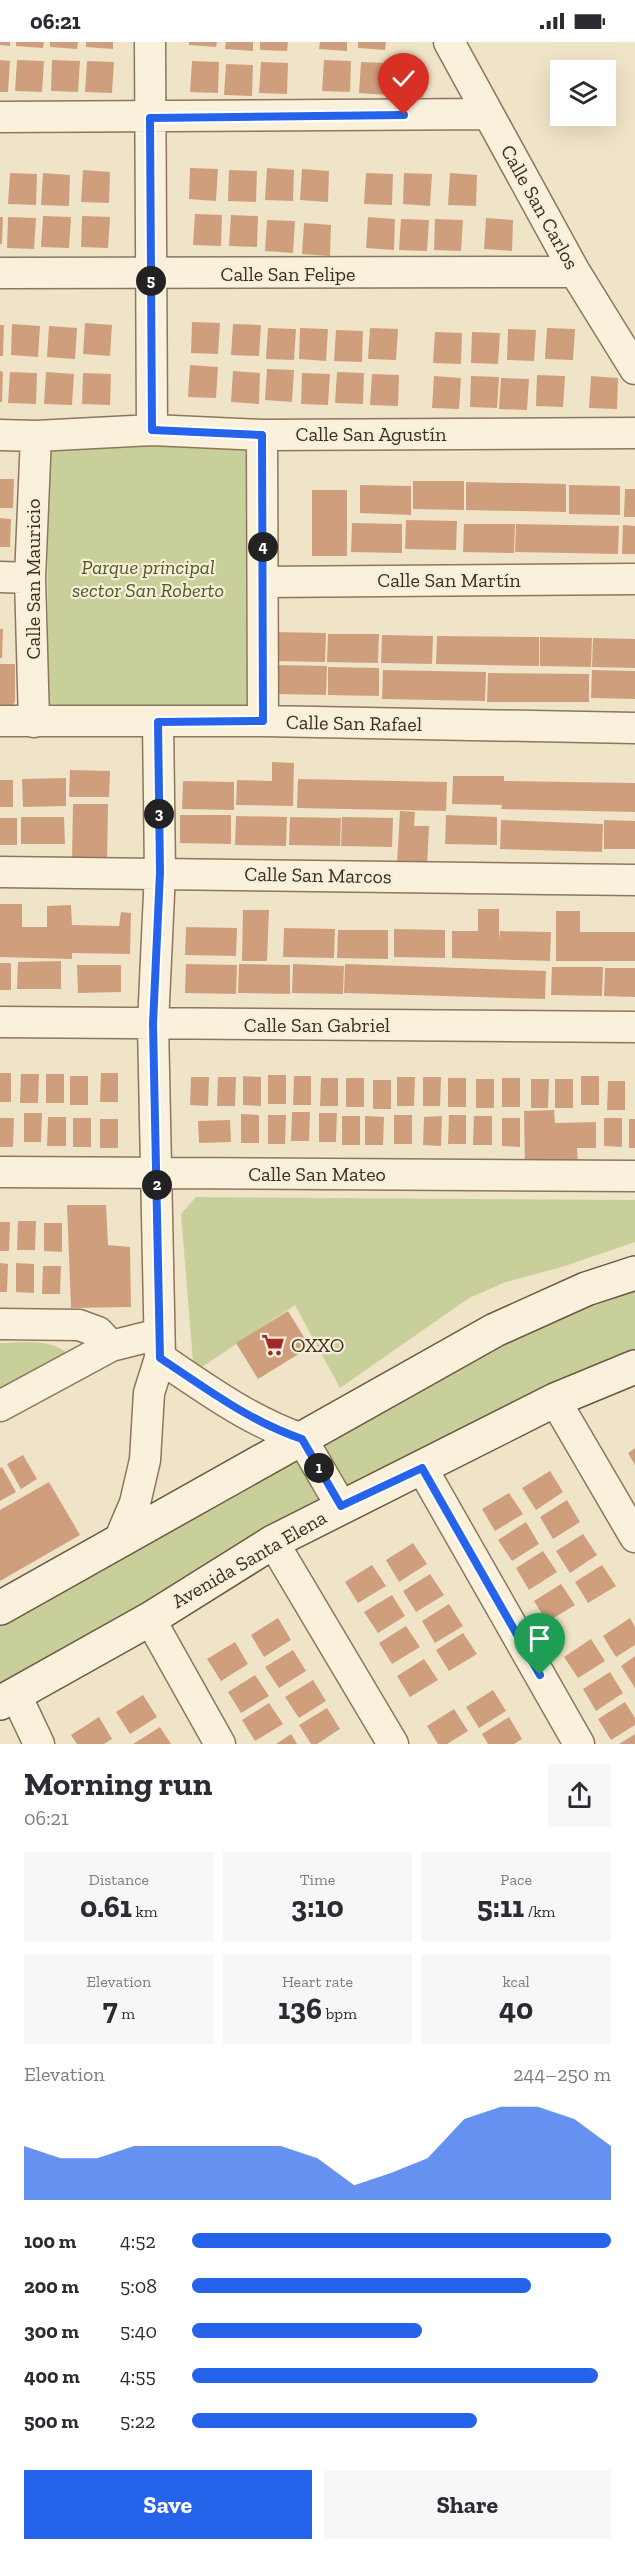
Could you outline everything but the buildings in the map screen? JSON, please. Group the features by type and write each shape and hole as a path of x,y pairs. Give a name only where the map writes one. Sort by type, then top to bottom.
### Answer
{"street":[{"path":"150,42 152,430"},
{"name":"Calle San Carlos","path":"449,42 575,272 635,369"},
{"path":"0,117 150,118 488,114"},
{"name":"Calle San Felipe","path":"0,273 575,272"},
{"name":"Calle San Agustín","path":"0,435 36,436 152,430 262,435 635,433"},
{"path":"262,435 263,721"},
{"name":"Calle San Mauricio","path":"34,722 30,578 36,436"},
{"path":"0,578 30,578"},
{"name":"Calle San Martín","path":"264,582 635,579"},
{"name":"Calle San Rafael","path":"0,721 263,721 635,728"},
{"path":"118,1543 135,1503 145,1460 149,1393 160,1346 153,1024 160,872 158,722"},
{"name":"Calle San Marcos","path":"0,872 160,872 635,880"},
{"name":"Calle San Gabriel","path":"0,1022 635,1028"},
{"name":"Calle San Mateo","path":"0,1172 635,1176"},
{"path":"0,1608 495,1330 586,1289 635,1273"},
{"path":"0,1324 79,1325 98,1332 111,1346"},
{"path":"0,1406 111,1346 160,1346 242,1414 269,1428 302,1439 341,1506"},
{"name":"Avenida Santa Elena","path":"8,1699 150,1618 273,1542 555,1400 635,1367"},
{"path":"555,1400 635,1537"},
{"path":"422,1468 579,1744"},
{"path":"273,1542 393,1744"},
{"path":"150,1618 220,1744"},
{"path":"8,1699 39,1744"}],"green space":[{"name":"Parque principal sector San Roberto","path":"248,445 248,711 48,713 47,446"},
{"path":"196,1197 635,1200 635,1242 565,1266 506,1282 469,1298 340,1388 295,1305 199,1369 193,1361 181,1214"},
{"path":"635,1273 635,1367 0,1703 0,1608"},
{"path":"0,1343 45,1343 68,1354 0,1399"}],"place":[{"name":"OXXO","path":"273,1345"}],"route":[{"path":"404,115 150,118 152,430 262,435 264,582 263,721 158,722 160,872 153,1024 160,1358 242,1414 269,1428 302,1439 341,1506 422,1468 540,1675"}]}
